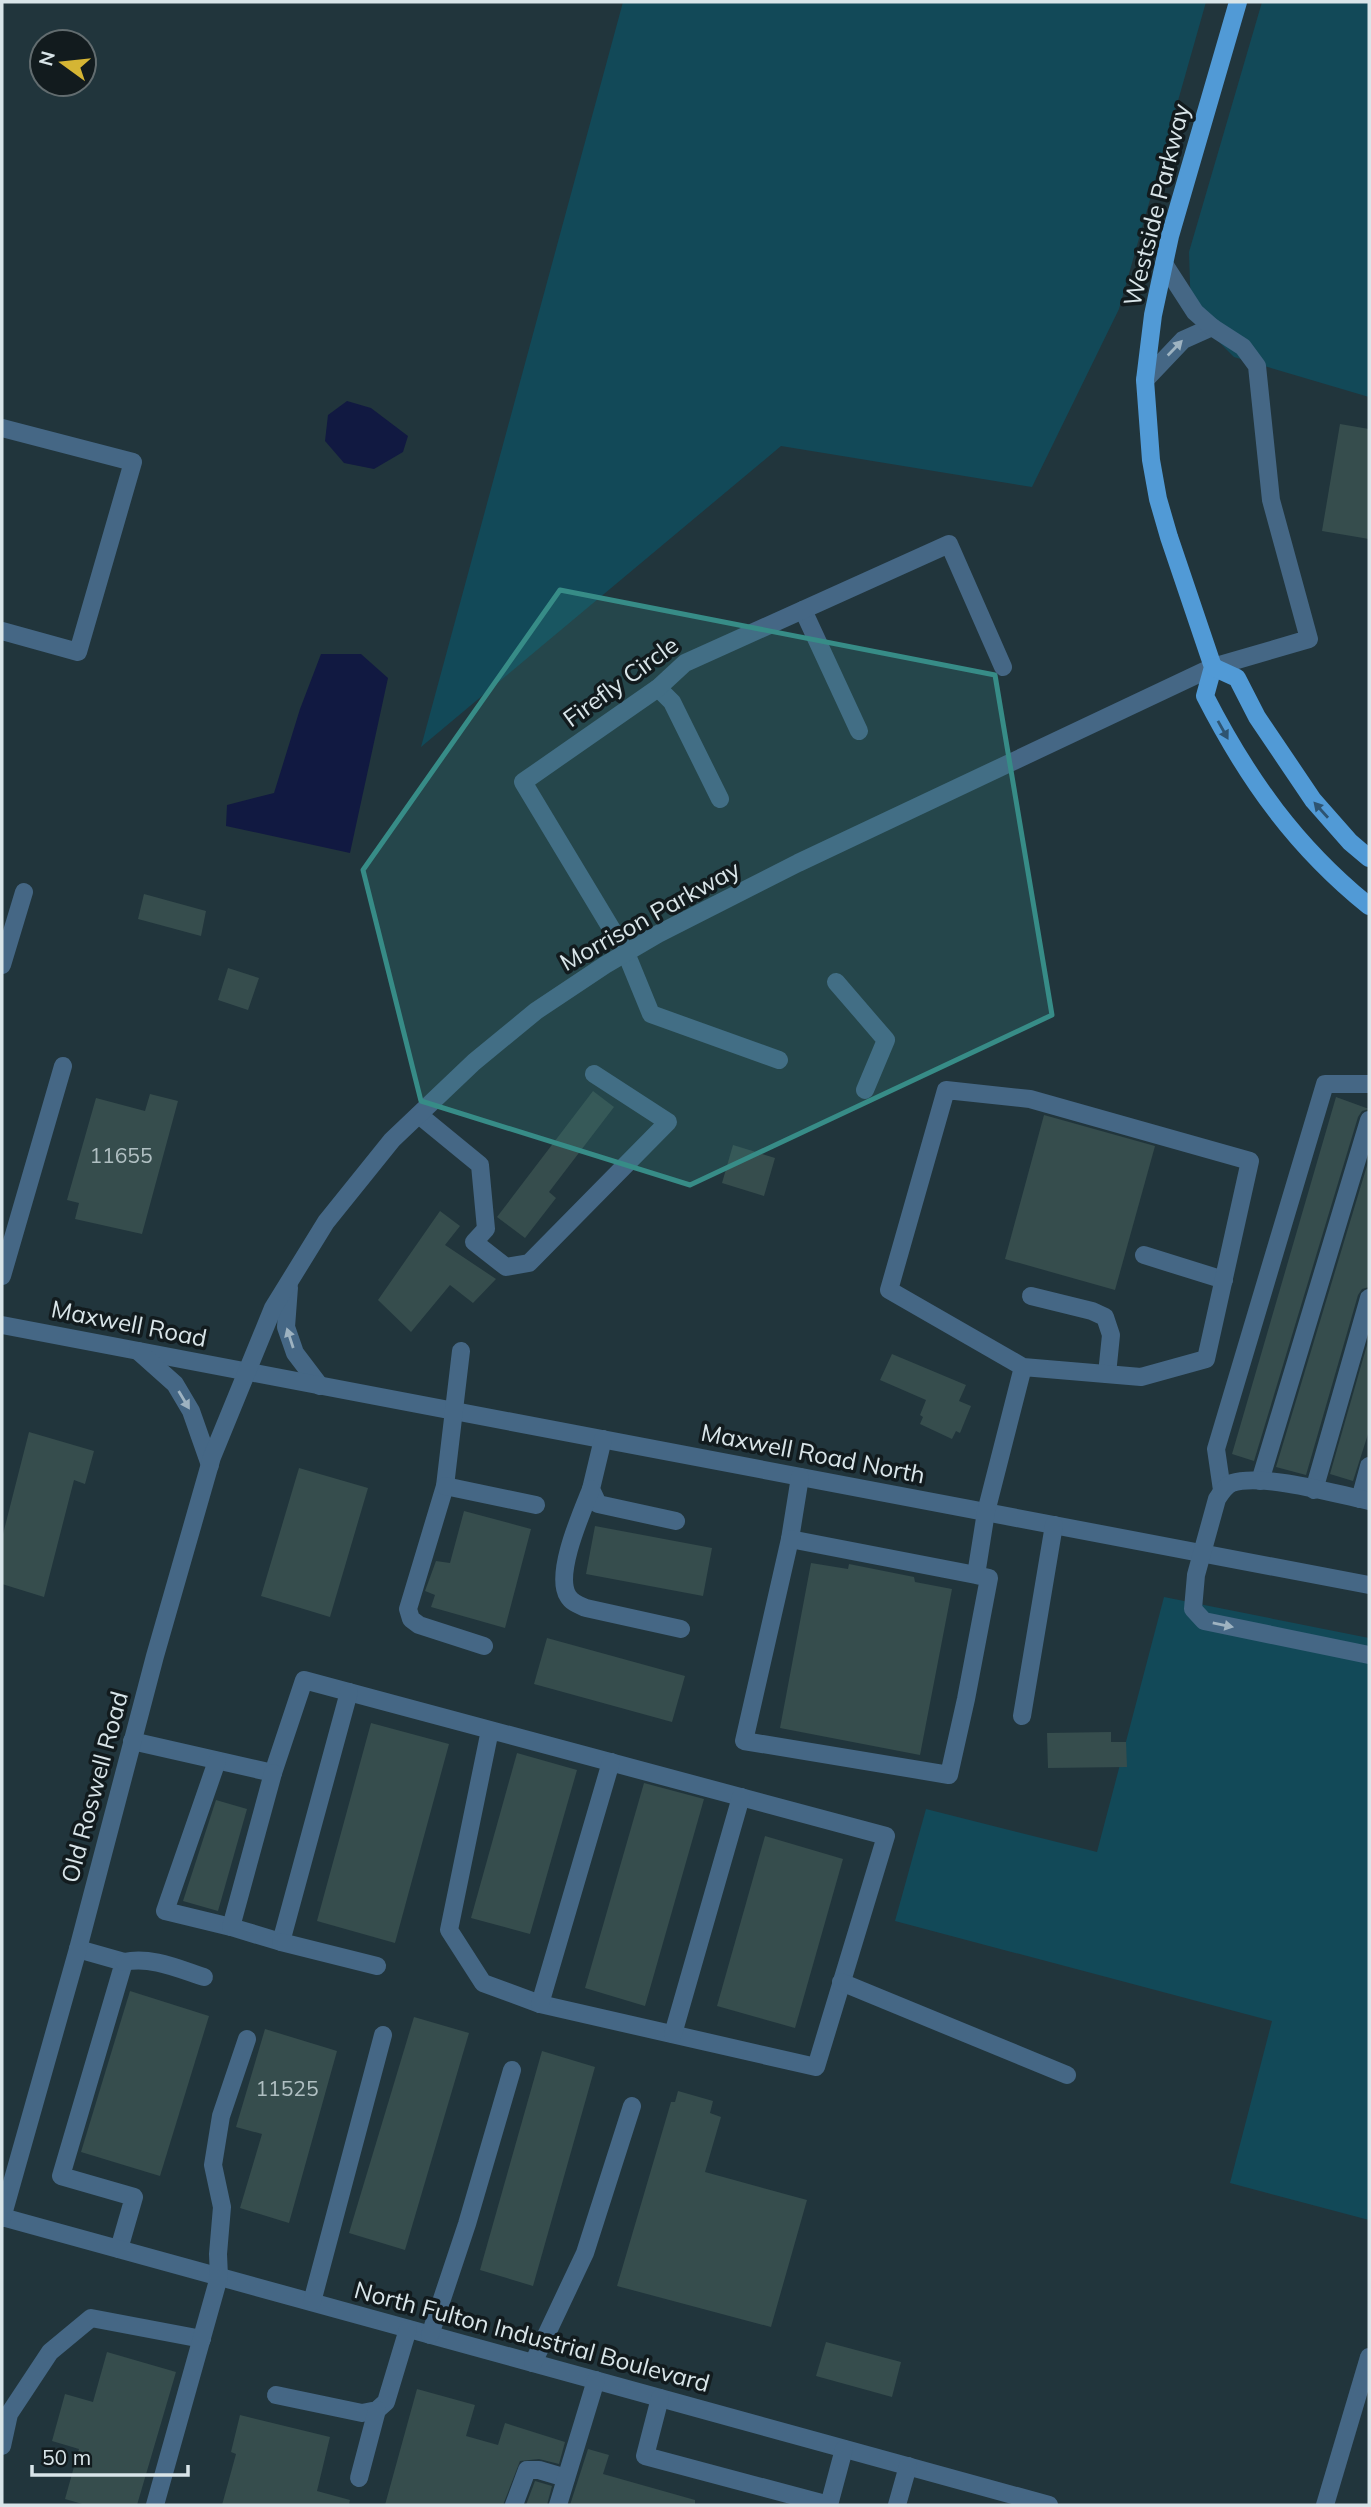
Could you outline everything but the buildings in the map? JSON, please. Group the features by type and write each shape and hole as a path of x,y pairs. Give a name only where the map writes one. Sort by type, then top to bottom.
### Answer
{"main road":[{"name":"Westside Parkway","path":"1238,2 1164,264 1153,316 1145,380 1151,460 1158,499 1172,548 1213,667 1205,696 1225,735 1284,823 1325,868 1369,906"},
{"path":"1213,667 1237,678 1257,717 1313,800 1350,842 1369,858"}],"street":[{"path":"1145,380 1183,340 1212,327 1195,312 1164,264"},
{"name":"Morrison Parkway","path":"247,1372 273,1308 326,1222 392,1140 474,1062 536,1011 626,953 798,863 1213,667 1309,639 1271,500 1257,366 1243,347 1212,327"},
{"path":"2,428 133,461 78,652 2,631"},
{"name":"Firefly Circle","path":"779,1060 651,1014 626,953 523,782 658,688 685,663 949,544 1003,667"},
{"path":"803,610 859,731"},
{"path":"658,688 672,702 720,799"},
{"path":"2,965 24,892"},
{"path":"836,982 886,1040 864,1090"},
{"path":"2,1276 63,1066"},
{"path":"419,1115 480,1165 486,1230 474,1242 506,1267 529,1263 668,1122 594,1074"},
{"path":"1222,1490 1216,1449 1325,1084 1369,1084"},
{"path":"946,1090 1030,1099 1250,1161 1206,1359 1141,1377 1023,1367 889,1290 946,1090"},
{"path":"1260,1481 1369,1120"},
{"path":"1144,1255 1224,1280"},
{"path":"289,1282 286,1327 295,1353 320,1386"},
{"path":"1031,1296 1092,1311 1105,1317 1111,1335 1107,1374"},
{"path":"1314,1490 1369,1297"},
{"name":"Maxwell Road","path":"2,1325 247,1372"},
{"path":"138,1351 175,1384 191,1411 209,1465"},
{"path":"461,1351 445,1486 408,1609 411,1619 419,1625 484,1646"},
{"path":"976,1575 986,1512 1023,1367"},
{"name":"Maxwell Road North","path":"247,1372 1369,1585"},
{"name":"Old Roswell Road","path":"2,2217 78,1949 132,1741 209,1465 247,1372"},
{"path":"603,1439 591,1489 575,1529 566,1565 566,1594 573,1602 586,1608 681,1629"},
{"path":"1369,1466 1365,1500 1260,1481 1231,1483 1222,1490 1201,1552 1193,1609 1204,1621 1369,1655"},
{"path":"790,1539 989,1578 949,1775 744,1741 790,1539 800,1477"},
{"path":"445,1486 536,1505"},
{"path":"591,1489 598,1504 676,1521"},
{"path":"1022,1716 1054,1525"},
{"path":"231,1927 273,1773 304,1680 886,1836 816,2067 540,2004 482,1983 449,1930 490,1730"},
{"path":"281,1942 349,1692"},
{"path":"132,1741 273,1773"},
{"path":"218,1760 165,1911 377,1966"},
{"path":"540,2004 611,1762"},
{"path":"673,2034 741,1797"},
{"path":"78,1949 124,1962 140,1959 152,1961 204,1977"},
{"path":"119,2249 134,2197 61,2176 124,1962"},
{"path":"841,1982 1067,2075"},
{"path":"312,2302 383,2035"},
{"path":"155,2505 219,2277 222,2207 214,2165 221,2116 247,2039"},
{"path":"430,2335 467,2224 512,2070"},
{"path":"533,2363 585,2253 632,2106"},
{"name":"North Fulton Industrial Boulevard","path":"2,2217 1049,2505"},
{"path":"2,2446 9,2414 50,2353 91,2318 202,2339"},
{"path":"276,2395 362,2413 377,2410 386,2403 408,2329"},
{"path":"1325,2505 1369,2357"},
{"path":"558,2505 596,2380"},
{"path":"660,2398 645,2456 829,2505 844,2449"},
{"path":"359,2478 377,2410"},
{"path":"897,2505 908,2466"},
{"path":"514,2505 527,2470 539,2470 566,2478"}],"highlighted area":[{"path":"560,590 995,675 1052,1015 690,1185 421,1101 363,870"}],"shaded area":[{"path":"623,2 1206,2 1119,309 1032,487 781,446 421,747"},
{"path":"1262,2 1369,2 1369,397 1234,357 1191,314 1189,252"},
{"path":"347,401 371,408 408,436 403,452 374,469 344,463 325,441 328,415"},
{"path":"321,654 361,654 388,678 350,853 226,826 227,805 274,793 300,709"},
{"path":"1164,1597 1369,1638 1369,2220 1230,2183 1272,2021 895,1921 926,1809 1097,1852"}]}
